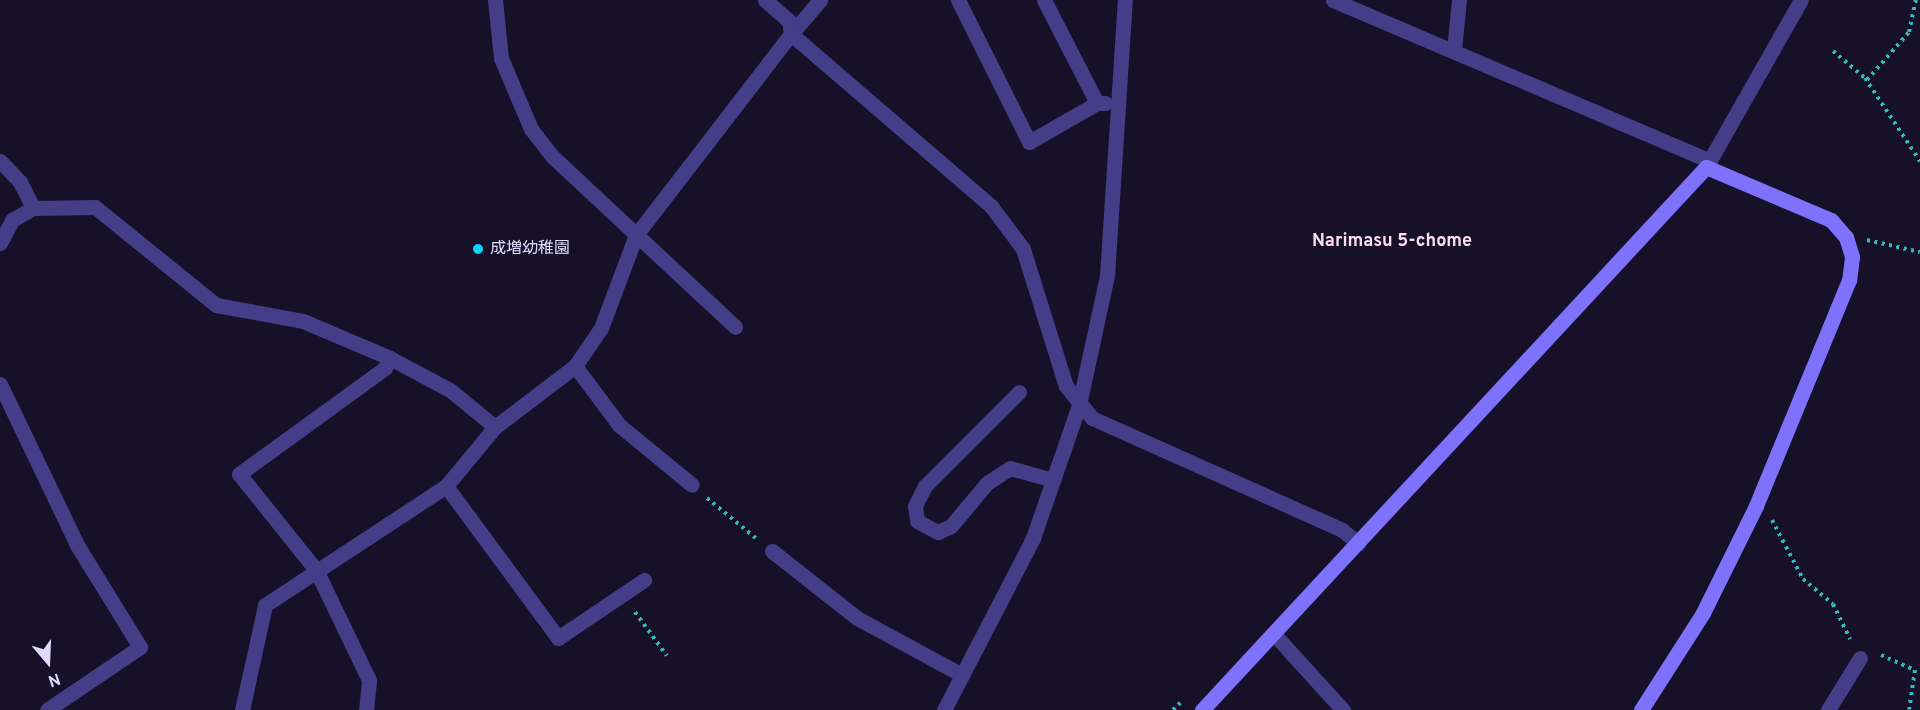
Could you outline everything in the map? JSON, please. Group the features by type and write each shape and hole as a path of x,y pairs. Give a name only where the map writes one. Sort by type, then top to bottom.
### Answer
{"street":[{"path":"495,0 501,58 531,129 636,235 735,327"},
{"path":"765,0 789,21 791,34 991,206 1023,249 1066,386 1079,405 1092,418 1342,530 1358,543"},
{"path":"242,710 265,605 446,486 495,427 575,366 601,328 636,235 791,34 820,0"},
{"path":"957,0 1029,142 1097,103 1117,104"},
{"path":"1044,0 1097,103"},
{"path":"944,710 1033,538 1079,405 1107,276 1125,0"},
{"path":"1333,0 1454,50 1831,220 1846,237 1852,257 1849,280 1756,506 1703,613 1641,710"},
{"path":"1454,50 1459,0"},
{"path":"1202,710 1708,164 1801,0"},
{"path":"0,161 20,182 33,208"},
{"path":"0,243 12,220 33,208 94,207 216,305 303,321 390,358 450,390 495,427"},
{"path":"366,710 369,680 316,570 239,474 386,368 390,358"},
{"path":"575,366 619,425 692,485"},
{"path":"0,384 77,545 140,647 47,710"},
{"path":"1019,392 925,486 915,506 917,521 938,532 951,526 987,483 1010,468 1053,480"},
{"path":"446,486 558,638 644,580"},
{"path":"772,551 857,618 962,675"},
{"path":"1274,633 1343,710"},
{"path":"1828,710 1860,658"}],"path":[{"path":"1867,80 1909,32 1916,0"},
{"path":"1833,51 1867,80 1920,161"},
{"path":"1846,237 1920,252"},
{"path":"692,485 772,551"},
{"path":"1756,506 1778,525 1803,579 1833,604 1860,658 1885,655 1915,670"},
{"path":"622,595 667,656"},
{"path":"1915,670 1920,667"},
{"path":"1909,710 1915,670"},
{"path":"1173,710 1189,693"}],"place":[{"name":"成増幼稚園","path":"478,249"}],"district":[{"name":"Narimasu 5-chome","path":"1392,242"}]}
